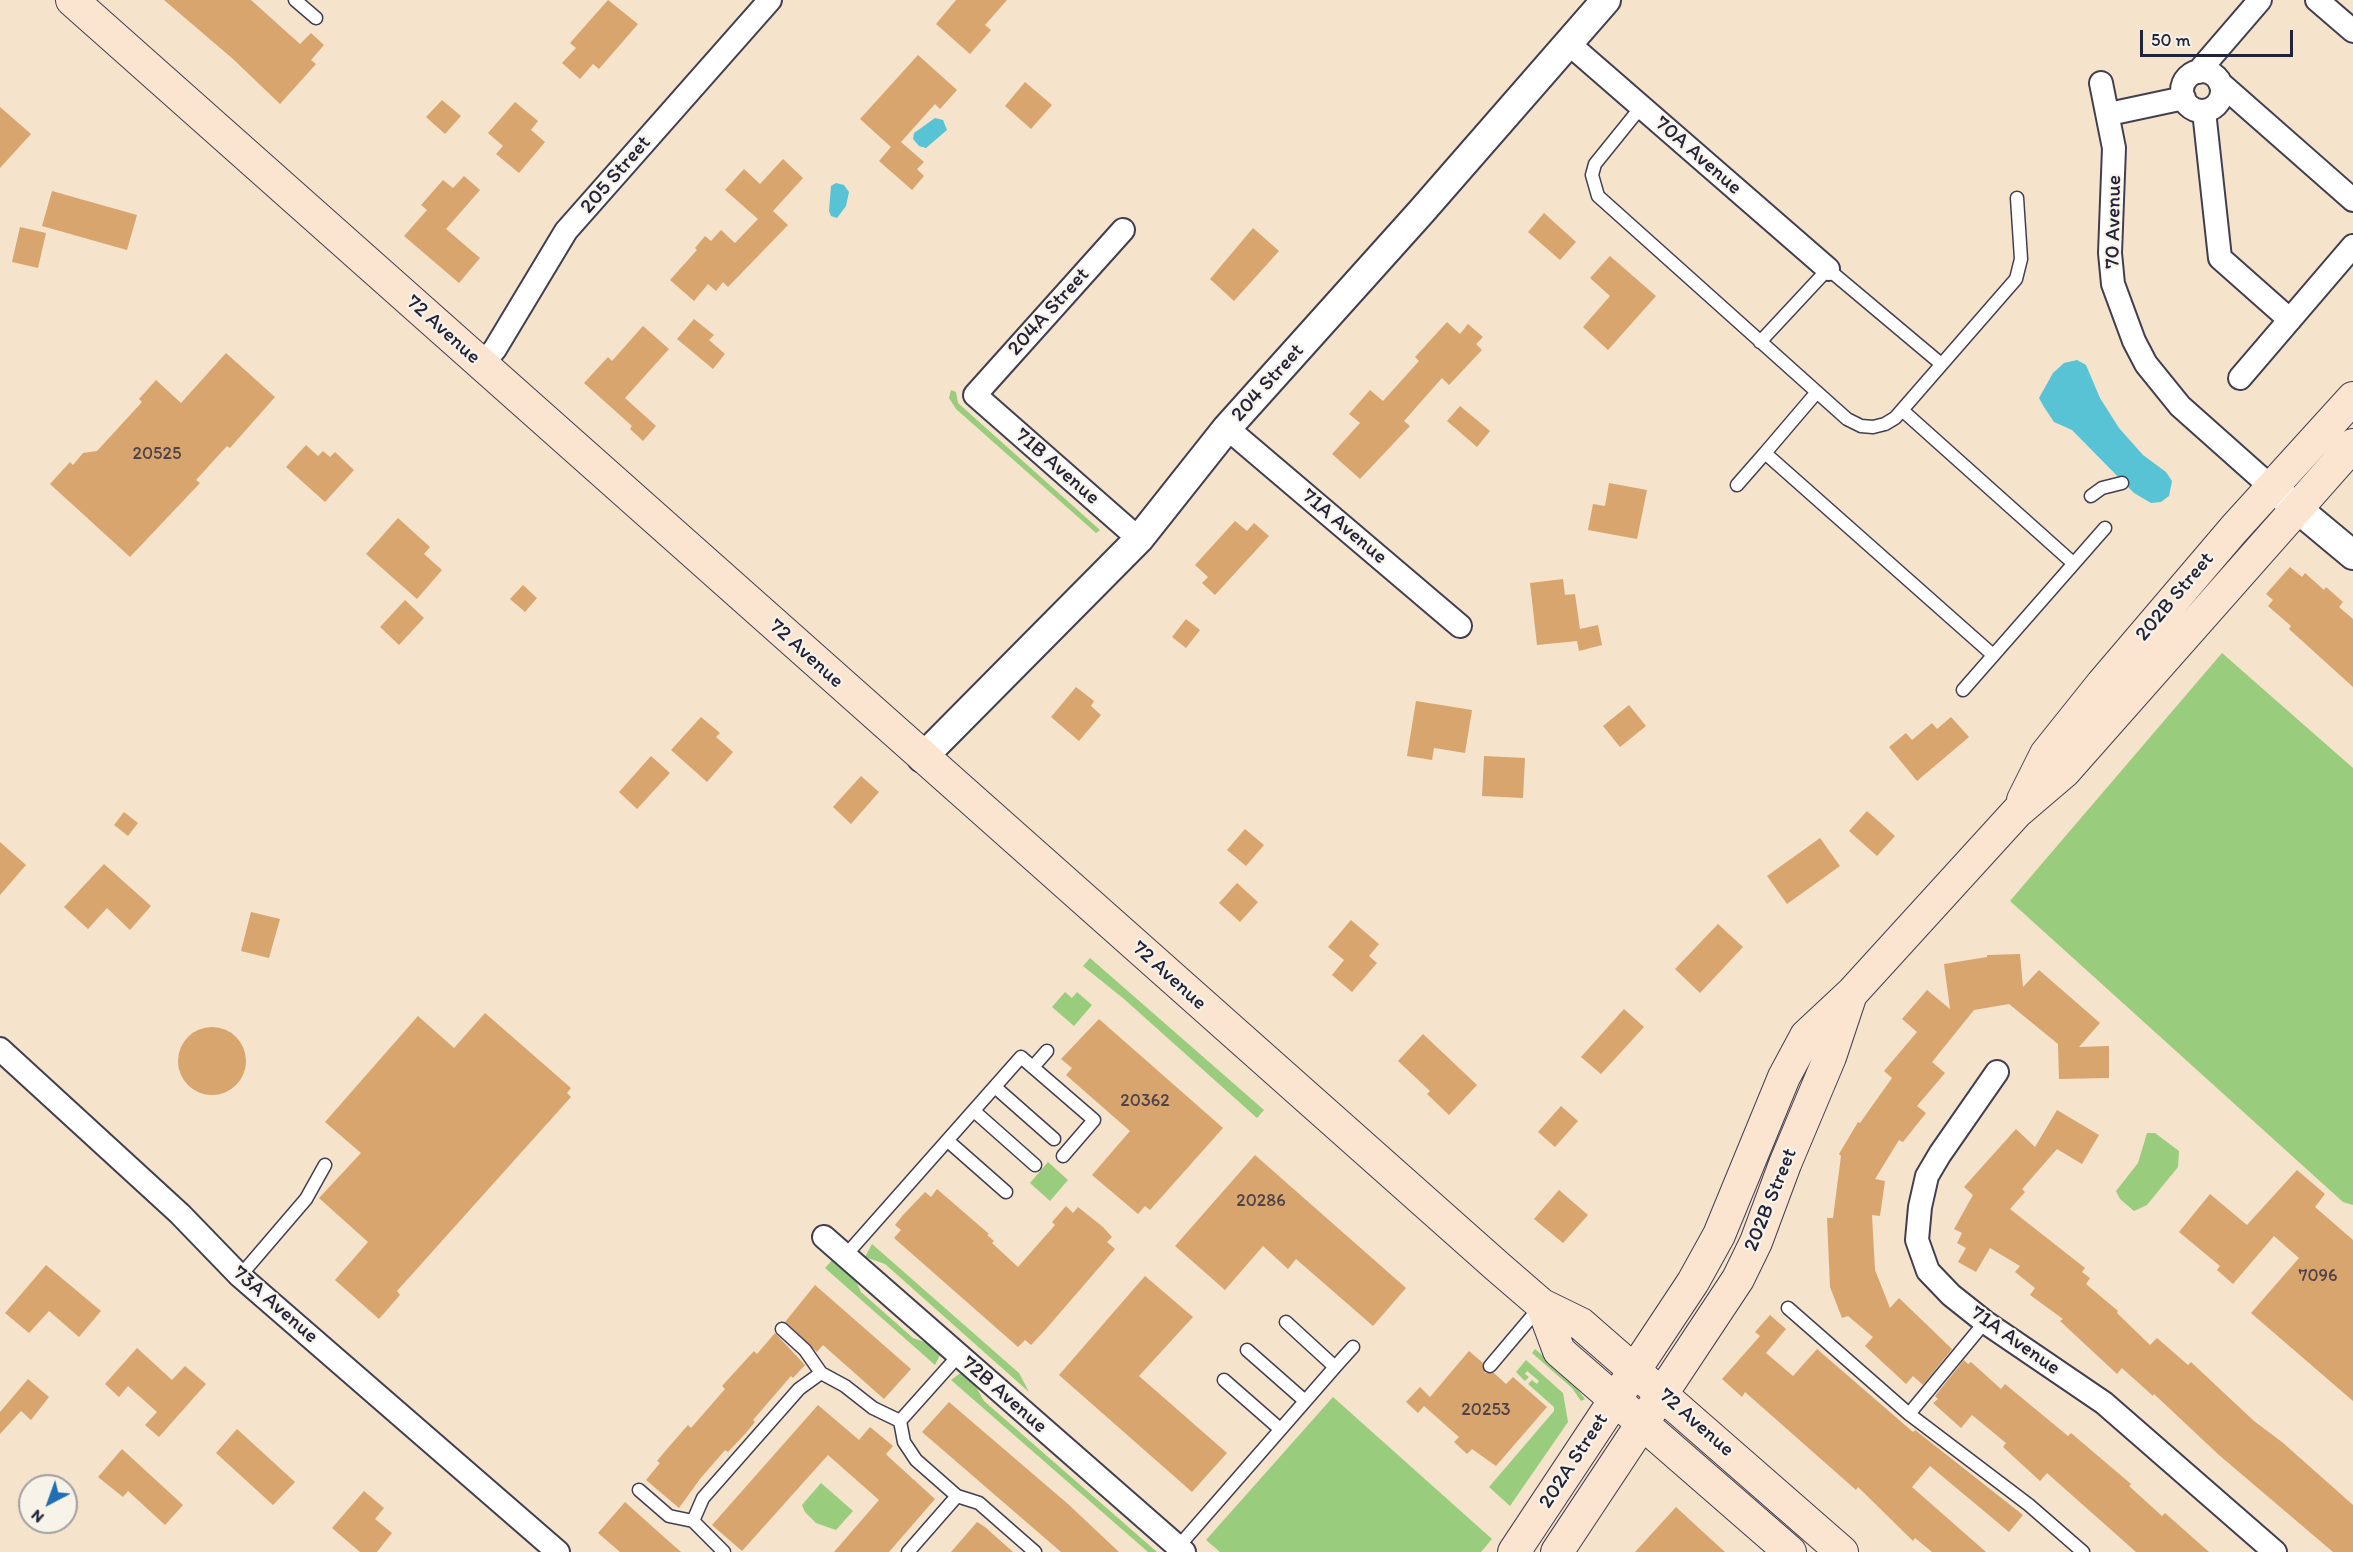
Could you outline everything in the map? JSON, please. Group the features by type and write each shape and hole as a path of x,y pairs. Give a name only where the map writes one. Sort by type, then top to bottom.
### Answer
{"main road":[{"name":"72 Avenue","path":"72,0 922,758 1542,1305 1581,1324 1842,1552"},
{"name":"202B Street","path":"2017,812 2046,754 2169,604 2271,487 2353,398"},
{"name":"202B Street","path":"1634,1370 1693,1282 1719,1235 1784,1077 1806,1036 1852,993 2017,812 2065,771 2353,445"},
{"name":"202B Street","path":"1662,1394 1714,1318 1756,1242 1785,1164 1830,1057 1852,993"},
{"name":"72 Avenue","path":"1542,1305 1559,1351 1790,1552"},
{"name":"202A Street","path":"1514,1552 1634,1370"},
{"name":"202A Street","path":"1557,1552 1662,1394"}],"street":[{"name":"205 Street","path":"482,365 495,349 566,231 770,0"},
{"name":"204 Street","path":"922,758 1139,539 1227,428 1606,0"},
{"path":"2220,83 2219,101 2204,111 2192,108 2184,98 2184,84 2187,78 2198,72 2259,0"},
{"path":"2318,0 2353,31"},
{"name":"70A Avenue","path":"1568,43 1828,269"},
{"path":"2198,72 2212,74 2353,200"},
{"name":"70 Avenue","path":"2101,82 2114,148 2110,253 2113,284 2134,341 2146,364 2180,406 2297,508"},
{"path":"2109,114 2184,98"},
{"path":"2204,111 2220,258 2290,320"},
{"name":"204A Street","path":"975,395 1123,230"},
{"path":"2240,378 2353,246"},
{"name":"71B Avenue","path":"975,395 1139,539"},
{"name":"71A Avenue","path":"1227,428 1460,626"},
{"path":"2297,508 2353,555"},
{"name":"73A Avenue","path":"0,1049 180,1214 240,1276 558,1552"},
{"name":"71A Avenue","path":"1997,1072 1940,1154 1928,1176 1920,1207 1917,1240 1928,1271 1952,1295 1985,1322 2104,1403 2276,1552"},
{"name":"72B Avenue","path":"824,1238 1181,1549"}],"lane":[{"path":"296,0 316,18"},
{"path":"1641,107 1595,164 1592,175 1598,196 1817,393 1847,419 1861,426 1885,424 1902,410 1940,363 2016,279 2021,259 2017,198"},
{"path":"1760,342 1828,269 1940,363"},
{"path":"1737,485 1817,393"},
{"path":"1902,410 2073,563"},
{"path":"1765,453 1993,655"},
{"path":"2091,496 2102,488 2122,483"},
{"path":"1963,690 2105,528"},
{"path":"1033,1067 1047,1051"},
{"path":"845,1256 1021,1057 1094,1120 1063,1156"},
{"path":"995,1087 1054,1139"},
{"path":"974,1111 1035,1165"},
{"path":"948,1141 1006,1192"},
{"path":"240,1276 306,1199 325,1165"},
{"path":"1490,1366 1542,1305"},
{"path":"1788,1308 1909,1414 2029,1505 2083,1552"},
{"path":"1287,1322 1335,1367"},
{"path":"1909,1414 1985,1322"},
{"path":"782,1329 805,1350 821,1373 845,1386 873,1408 900,1421 909,1451 957,1496 979,1503 1035,1552"},
{"path":"1181,1549 1280,1428 1353,1347"},
{"path":"1247,1350 1305,1401"},
{"path":"900,1421 959,1355"},
{"path":"693,1521 703,1498 799,1389 821,1373"},
{"path":"1224,1380 1280,1428"},
{"path":"639,1490 669,1516 693,1521 723,1552"},
{"path":"908,1552 957,1496"}],"green space":[{"path":"951,390 956,392 958,403 1100,530 1096,533 956,409 949,398"},
{"path":"2222,653 2353,768 2353,1205 2343,1202 2010,901"},
{"path":"1090,958 1264,1110 1257,1118 1124,999 1083,966"},
{"path":"1065,992 1072,998 1077,992 1092,1005 1074,1026 1052,1007"},
{"path":"2147,1133 2155,1133 2179,1151 2178,1167 2147,1205 2134,1211 2120,1199 2116,1191 2138,1163"},
{"path":"1048,1162 1068,1180 1050,1201 1030,1183"},
{"path":"872,1244 1019,1373 1029,1392 885,1264 865,1257"},
{"path":"834,1258 853,1275 861,1292 913,1338 930,1344 941,1353 935,1365 825,1268"},
{"path":"1535,1349 1569,1378 1585,1399 1581,1401 1572,1388 1532,1353"},
{"path":"1526,1360 1563,1393 1568,1422 1510,1506 1489,1487 1554,1411 1554,1407 1528,1384 1532,1380 1537,1384 1539,1381 1527,1371 1525,1374 1529,1377 1525,1381 1516,1372"},
{"path":"962,1372 972,1380 984,1401 1157,1552 1148,1552 951,1380"},
{"path":"1333,1397 1492,1539 1481,1552 1220,1552 1206,1540"},
{"path":"821,1483 853,1511 836,1530 816,1523 805,1512 802,1505"}],"water":[{"path":"935,118 943,120 947,130 926,148 919,146 913,139 914,133"},
{"path":"836,183 844,185 849,192 846,206 837,218 831,216 829,211 831,186"},
{"path":"2077,360 2086,365 2100,398 2119,428 2143,455 2166,472 2172,481 2169,496 2161,502 2151,503 2134,493 2072,430 2054,422 2044,407 2039,398 2053,373 2064,363"}],"building":[{"path":"164,0 251,0 300,44 311,33 324,45 311,60 316,64 280,104 233,59"},
{"path":"608,0 638,24 599,69 593,64 580,79 562,63 576,48 570,43"},
{"path":"956,0 1007,0 985,25 991,30 970,54 936,24"},
{"path":"918,55 957,90 940,109 935,104 901,142 924,162 917,169 924,176 912,190 879,161 891,147 860,119"},
{"path":"1025,82 1052,105 1031,129 1005,106"},
{"path":"442,100 461,116 445,134 426,117"},
{"path":"515,102 538,121 531,130 545,142 519,173 496,154 503,146 488,133"},
{"path":"0,107 31,134 0,168"},
{"path":"783,159 803,178 773,211 788,225 728,287 723,282 716,291 708,284 694,301 670,280 697,250 695,248 705,236 711,241 721,230 735,243 758,219 725,190 744,169 760,184"},
{"path":"464,176 480,190 446,229 480,258 459,283 404,236 427,210 421,205 443,180 453,188"},
{"path":"52,191 137,215 127,250 42,226"},
{"path":"1544,213 1576,242 1560,260 1528,232"},
{"path":"20,227 46,233 38,268 12,262"},
{"path":"1253,228 1279,251 1234,301 1210,279"},
{"path":"1610,256 1656,296 1608,350 1583,327 1610,296 1590,278"},
{"path":"694,319 714,335 709,340 725,354 713,369 677,339"},
{"path":"1447,322 1460,334 1468,324 1483,337 1476,344 1482,350 1449,385 1442,378 1404,421 1410,426 1360,479 1332,454 1360,423 1349,414 1370,390 1383,401 1419,361 1415,357"},
{"path":"643,326 669,349 625,398 656,426 643,441 630,429 632,426 584,383 608,357 612,361"},
{"path":"226,353 275,397 230,448 227,446 196,480 200,483 130,557 50,484 70,462 73,465 83,453 97,451 142,402 139,399 156,380 181,403"},
{"path":"1460,406 1490,431 1477,447 1447,421"},
{"path":"306,445 318,456 323,451 330,457 335,452 354,470 325,502 286,467"},
{"path":"1609,483 1647,490 1637,539 1588,530 1593,504 1605,506"},
{"path":"398,518 430,547 424,554 442,570 417,599 366,554"},
{"path":"1235,521 1247,531 1254,523 1269,536 1215,595 1202,583 1208,577 1195,565"},
{"path":"2290,567 2302,577 2305,573 2324,590 2326,587 2343,602 2339,607 2353,619 2353,687 2289,629 2291,626 2268,606 2273,600 2266,594"},
{"path":"1563,579 1565,595 1575,594 1580,629 1598,625 1602,645 1579,651 1577,641 1537,645 1530,583"},
{"path":"523,585 537,598 525,612 510,599"},
{"path":"405,600 424,618 399,645 380,627"},
{"path":"1186,619 1200,630 1186,648 1172,637"},
{"path":"1076,687 1094,701 1091,706 1101,715 1079,741 1051,717"},
{"path":"1416,701 1472,710 1465,753 1434,748 1432,760 1407,756"},
{"path":"1629,705 1646,726 1620,747 1603,726"},
{"path":"701,717 720,733 716,737 733,752 707,782 671,750"},
{"path":"1951,717 1969,737 1917,781 1889,747 1906,733 1912,740 1932,723 1937,729"},
{"path":"651,756 670,773 637,809 619,792"},
{"path":"1484,756 1525,758 1523,798 1482,796"},
{"path":"861,776 879,792 851,824 833,807"},
{"path":"1867,811 1895,836 1877,856 1849,831"},
{"path":"124,812 138,823 128,836 114,825"},
{"path":"1245,829 1264,845 1246,866 1227,850"},
{"path":"1820,838 1840,866 1787,904 1767,876"},
{"path":"0,842 26,865 0,895"},
{"path":"104,864 151,906 130,930 107,908 88,929 64,907"},
{"path":"1237,883 1258,902 1240,922 1219,903"},
{"path":"251,912 280,919 269,958 241,951"},
{"path":"1351,920 1379,944 1369,956 1377,963 1352,992 1332,975 1344,960 1328,947"},
{"path":"1718,924 1743,947 1700,993 1675,969"},
{"path":"2020,954 2023,987 2039,970 2100,1023 2079,1047 2109,1046 2109,1078 2059,1079 2058,1044 2009,1004 1974,1010 1932,1062 1945,1073 1917,1106 1926,1113 1903,1142 1899,1140 1875,1179 1885,1181 1880,1216 1872,1215 1875,1270 1890,1308 1899,1298 1952,1349 1923,1385 1913,1376 1906,1384 1865,1346 1873,1337 1848,1316 1842,1318 1830,1287 1827,1218 1833,1218 1841,1156 1839,1154 1858,1122 1860,1123 1892,1078 1884,1071 1917,1032 1902,1019 1927,990 1950,1009 1944,964 1987,957 1987,955"},
{"path":"1624,1009 1644,1027 1601,1074 1581,1057"},
{"path":"485,1013 571,1088 567,1093 571,1097 397,1291 400,1295 379,1319 335,1280 368,1242 319,1198 361,1153 325,1122 418,1016 454,1048"},
{"path":"1099,1019 1223,1128 1150,1210 1145,1206 1138,1214 1092,1175 1130,1131 1066,1075 1072,1068 1061,1059"},
{"path":"205,1027 219,1027 231,1032 241,1042 246,1061 241,1080 231,1090 219,1095 205,1095 193,1090 183,1080 178,1068 178,1054 183,1042 193,1032"},
{"path":"1423,1034 1477,1085 1449,1115 1427,1094 1430,1091 1398,1061"},
{"path":"1561,1106 1578,1121 1555,1147 1538,1132"},
{"path":"2057,1110 2099,1135 2082,1164 2057,1149 2022,1189 2025,1192 2010,1209 2085,1268 2082,1272 2090,1278 2086,1284 2118,1311 2117,1313 2150,1345 2157,1338 2188,1365 2191,1362 2254,1421 2282,1442 2353,1505 2353,1552 2333,1552 2219,1455 2154,1394 2153,1396 2122,1368 2117,1374 2060,1321 2063,1319 2030,1295 2035,1288 2015,1272 2020,1266 1990,1248 1976,1272 1958,1262 1966,1248 1957,1243 1962,1233 1954,1229 1973,1195 1964,1187 2016,1129 2035,1147"},
{"path":"1255,1155 1406,1288 1373,1326 1296,1259 1288,1269 1263,1246 1225,1290 1175,1246"},
{"path":"2297,1170 2325,1194 2315,1207 2353,1240 2353,1401 2251,1313 2299,1258 2274,1236 2233,1284 2217,1270 2220,1266 2179,1232 2210,1194 2247,1225"},
{"path":"937,1189 989,1234 987,1235 994,1241 992,1243 1018,1267 1055,1225 1052,1222 1066,1206 1073,1213 1078,1207 1103,1227 1112,1237 1107,1242 1115,1249 1031,1345 1025,1340 1018,1347 894,1238 901,1230 895,1225 903,1215 925,1192 931,1197"},
{"path":"1559,1190 1588,1215 1563,1243 1534,1219"},
{"path":"46,1265 101,1311 79,1337 49,1311 29,1333 5,1313"},
{"path":"1145,1276 1193,1317 1139,1376 1227,1453 1192,1492 1059,1375"},
{"path":"815,1285 911,1369 884,1399 823,1345 817,1352 785,1322"},
{"path":"1770,1315 1786,1329 1766,1353 1793,1376 1817,1349 1913,1432 1915,1430 2023,1515 2009,1532 1930,1466 1912,1487 1986,1552 1932,1552 1915,1538 1913,1541 1858,1487 1856,1490 1745,1392 1742,1397 1722,1379 1760,1336 1755,1332"},
{"path":"775,1333 805,1365 793,1378 791,1376 753,1420 755,1422 745,1434 728,1452 725,1450 679,1508 646,1480 660,1463 657,1461 667,1449 688,1425 691,1428 725,1389 722,1386 754,1351 757,1354"},
{"path":"137,1348 172,1380 185,1366 206,1384 159,1437 145,1425 157,1412 128,1386 119,1397 105,1384"},
{"path":"1469,1351 1483,1363 1485,1373 1494,1373 1506,1384 1513,1377 1547,1407 1496,1466 1472,1449 1467,1454 1454,1442 1459,1437 1424,1406 1418,1413 1406,1402 1420,1387 1430,1397"},
{"path":"1964,1360 1968,1364 1971,1362 2001,1389 2005,1384 2068,1436 2071,1433 2131,1484 2129,1486 2162,1516 2165,1513 2209,1552 2136,1552 2047,1473 2040,1481 2003,1447 2006,1443 1972,1415 1961,1428 1933,1403 1938,1399 1935,1396"},
{"path":"28,1379 49,1397 31,1420 21,1411 0,1434 0,1412"},
{"path":"949,1402 1068,1504 1119,1552 1061,1552 922,1432"},
{"path":"818,1405 859,1440 870,1427 893,1446 886,1454 935,1499 889,1552 834,1552 879,1500 828,1455 742,1551 712,1525"},
{"path":"237,1429 295,1482 273,1505 216,1453"},
{"path":"122,1449 183,1505 165,1525 128,1491 123,1497 98,1477"},
{"path":"364,1491 384,1508 375,1519 392,1533 377,1552 360,1552 332,1528"},
{"path":"625,1502 681,1552 620,1552 598,1533"},
{"path":"1676,1507 1702,1531 1725,1552 1635,1552"},
{"path":"977,1522 985,1527 1013,1552 951,1552"}]}
